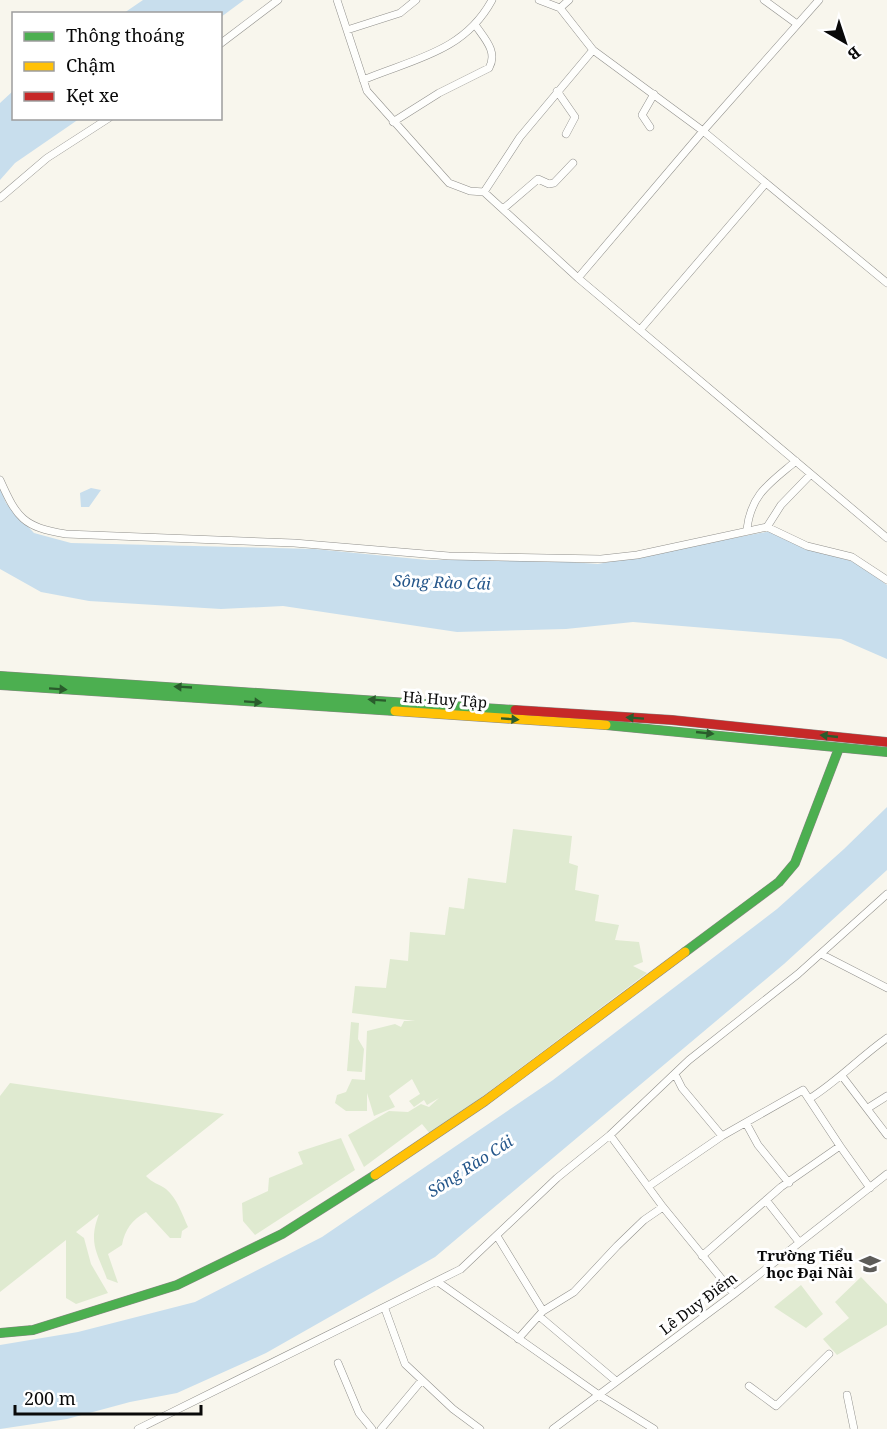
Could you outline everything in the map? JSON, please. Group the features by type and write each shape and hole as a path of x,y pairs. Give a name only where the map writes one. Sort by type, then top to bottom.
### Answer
{"main road":[{"name":"Hà Huy Tập","path":"0,676 660,719 887,742"},
{"name":"Hà Huy Tập","path":"0,685 677,730 887,752"},
{"path":"0,1334 33,1330 88,1314 202,1274 316,1214 485,1101 779,882 795,863 839,748"}],"street":[{"path":"222,42 278,0"},
{"path":"337,0 367,91 449,183 470,191 484,192 578,278 887,538"},
{"path":"347,30 400,13 416,0"},
{"path":"363,80 410,60 438,52 476,26 492,0"},
{"path":"539,0 560,8 593,50 703,130 887,283"},
{"path":"560,8 569,0"},
{"path":"764,0 797,24"},
{"path":"578,278 703,130 819,0"},
{"path":"393,122 439,93 489,68 493,61 492,51 476,26"},
{"path":"484,192 520,137 593,50"},
{"path":"557,91 575,117 566,134"},
{"path":"650,127 642,115 654,94"},
{"path":"0,198 40,163 106,120"},
{"path":"503,209 538,179 549,184 554,183 573,163"},
{"path":"640,330 766,183"},
{"path":"747,529 750,510 756,498 795,461"},
{"path":"766,527 781,505 811,474"},
{"path":"0,480 10,503 31,526 78,534 294,543 449,556 602,559 637,555 747,529 766,527 807,546 852,557 887,580"},
{"path":"138,1429 385,1309 469,1263 557,1178 610,1135 675,1074 821,954 887,894"},
{"path":"821,954 887,988"},
{"path":"809,1099 842,1076 860,1057 887,1038"},
{"path":"675,1074 682,1088 722,1136"},
{"path":"842,1076 887,1135"},
{"path":"649,1186 722,1136 803,1090 870,1188"},
{"path":"868,1108 887,1096"},
{"path":"746,1123 754,1138 789,1183"},
{"path":"610,1135 663,1207 734,1294"},
{"path":"702,1256 766,1200 840,1146"},
{"path":"884,1176 887,1185"},
{"name":"Lê Duy Điếm","path":"552,1429 734,1294 884,1176"},
{"path":"766,1200 799,1242"},
{"path":"518,1339 541,1313 574,1292 617,1245 663,1207"},
{"path":"497,1236 541,1313 616,1381"},
{"path":"438,1282 599,1395 654,1429"},
{"path":"385,1309 402,1359 453,1409 480,1429"},
{"path":"749,1386 776,1406 829,1354"},
{"path":"338,1363 359,1413 372,1429"},
{"path":"381,1429 422,1380"},
{"path":"847,1395 849,1415 854,1429"},
{"path":"563,1422 569,1429"}],"green space":[{"path":"513,829 572,836 569,863 578,866 575,890 599,895 595,921 619,925 615,940 639,942 643,962 633,966 647,973 431,1135 422,1124 364,1167 348,1135 389,1111 408,1112 421,1104 429,1107 439,1098 427,1105 424,1100 414,1107 409,1101 420,1094 412,1079 389,1096 395,1107 374,1116 367,1093 367,1111 346,1111 335,1103 337,1095 346,1092 352,1079 365,1080 367,1031 395,1024 401,1027 404,1021 415,1021 352,1013 355,986 386,988 390,959 408,961 410,932 445,935 449,907 464,909 468,878 506,883"},
{"path":"351,1022 359,1023 358,1039 364,1049 362,1072 347,1071"},
{"path":"10,1083 224,1114 146,1176 166,1189 176,1202 188,1227 182,1231 181,1238 170,1238 146,1212 141,1215 127,1230 122,1245 108,1254 118,1283 107,1279 95,1247 94,1233 99,1214 76,1232 84,1238 91,1264 108,1293 76,1304 66,1298 66,1240 0,1292 0,1096"},
{"path":"341,1138 355,1170 255,1235 243,1221 242,1203 268,1191 269,1178 303,1164 298,1152"},
{"path":"861,1277 887,1304 887,1325 837,1355 823,1339 849,1318 835,1302"},
{"path":"801,1285 823,1314 806,1328 774,1307"}],"water":[{"path":"143,0 244,0 222,16 222,12 125,12"},
{"path":"12,92 12,120 78,120 15,163 0,180 0,103"},
{"name":"Sông Rào Cái","path":"0,488 6,503 34,533 71,543 315,549 427,560 529,559 598,564 771,531 806,547 857,563 887,585 887,659 841,639 633,622 566,629 457,632 283,606 221,609 89,601 41,592 0,569"},
{"path":"91,488 101,490 89,507 81,507 80,493"},
{"name":"Sông Rào Cái","path":"887,807 887,870 784,964 435,1257 266,1353 177,1393 130,1402 67,1419 0,1429 0,1345 78,1332 195,1302 322,1237 553,1080 777,909"}],"traffic: fast":[{"path":"0,676 515,710"},
{"path":"0,685 395,711"},
{"path":"606,725 887,752"},
{"path":"685,952 779,882 795,863 839,748"},
{"path":"0,1333 33,1330 177,1285 282,1234 375,1175"}],"traffic: slow":[{"path":"395,711 606,725"},
{"path":"375,1175 485,1101 685,952"}],"traffic: jam":[{"path":"515,710 672,720 887,742"}],"place":[{"name":"Trường Tiểu học Đại Nài","path":"870,1264"}]}
